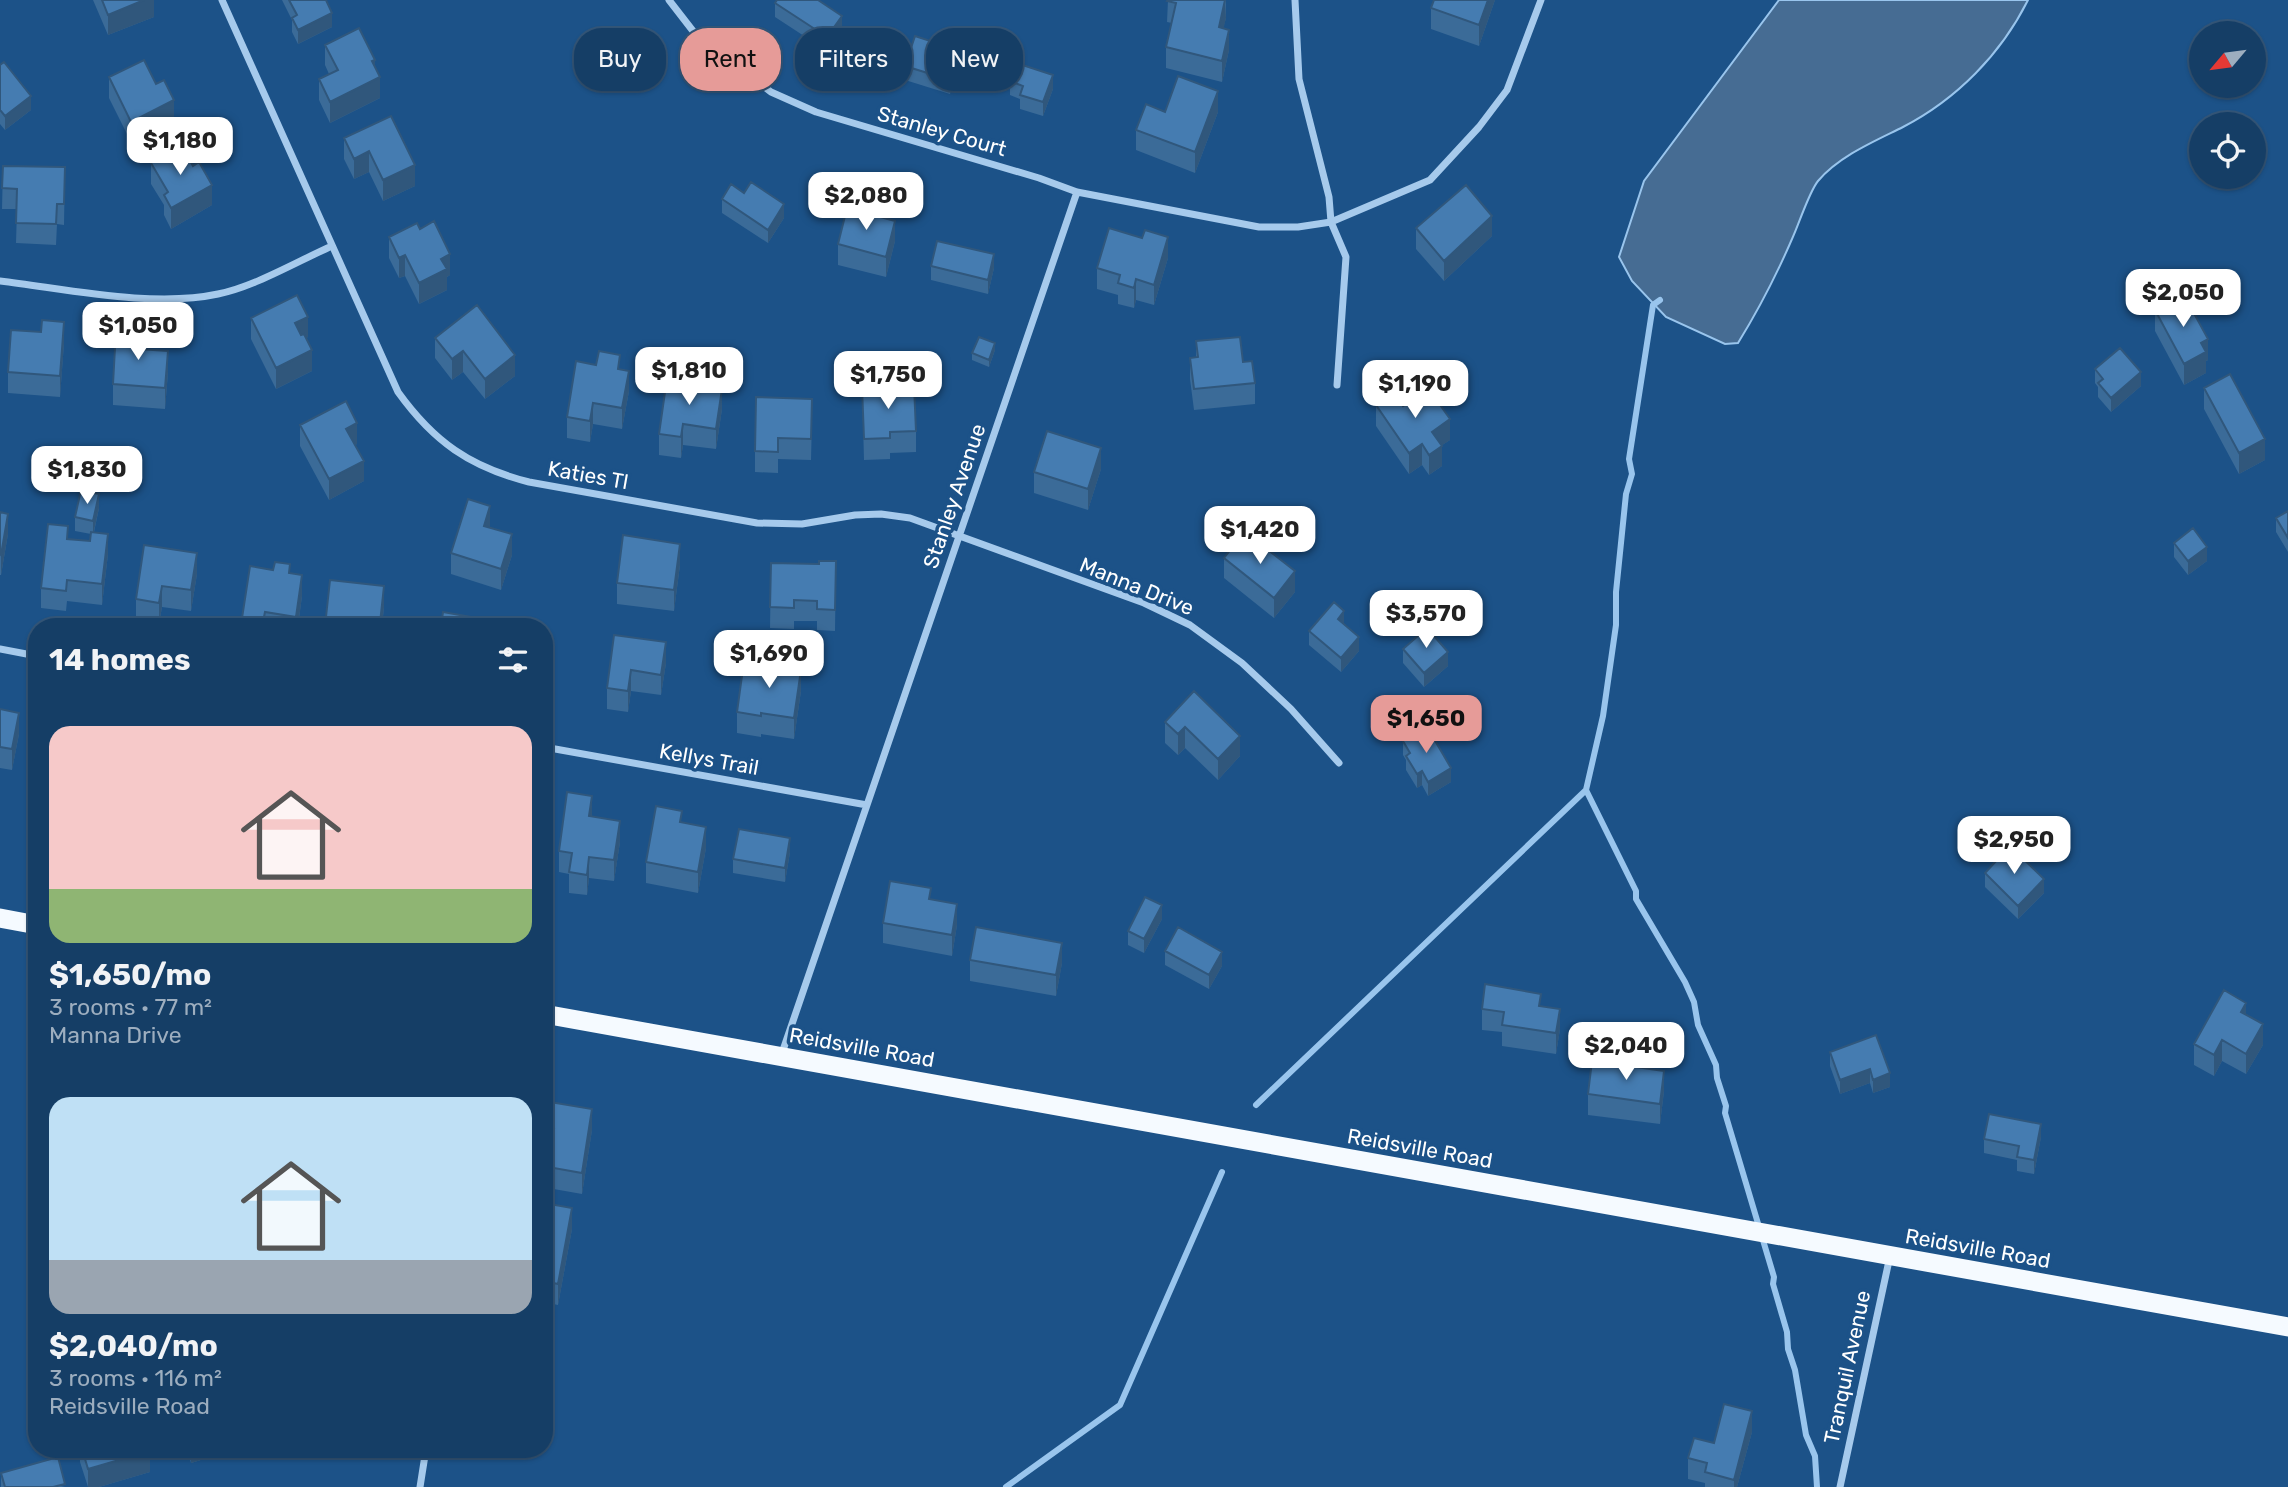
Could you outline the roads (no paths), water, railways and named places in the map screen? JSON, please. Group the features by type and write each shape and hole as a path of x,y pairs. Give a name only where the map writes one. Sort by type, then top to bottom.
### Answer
{"highway":[{"path":"0,918 28,923"},
{"name":"Reidsville Road","path":"553,1016 2288,1327"}],"street":[{"name":"Katies Tl","path":"222,0 398,392 432,433 453,450 501,475 529,482 757,523 802,524 855,515 881,514 910,518 958,537"},
{"name":"Stanley Court","path":"669,0 693,31 771,92 816,112 1039,178 1077,192"},
{"path":"1295,0 1299,79 1329,197 1331,222 1346,257 1337,385"},
{"path":"1077,192 1259,227 1298,227 1331,222 1430,180 1479,127 1507,90 1541,0"},
{"name":"Stanley Avenue","path":"781,1056 1077,192"},
{"path":"0,281 155,299 190,299 221,294 332,246"},
{"name":"Manna Drive","path":"958,537 1144,603 1189,625 1242,663 1291,709 1339,762"},
{"path":"0,649 28,654"},
{"name":"Kellys Trail","path":"553,749 867,805"},
{"name":"Tranquil Avenue","path":"1840,1487 1890,1255"},
{"path":"419,1487 424,1458"}],"water":[{"path":"1779,0 2028,0 2005,39 1959,89 1923,116 1836,164 1818,181 1780,266 1753,318 1738,343 1725,344 1666,317 1632,281 1619,257 1644,181"}],"waterway":[{"path":"1256,1105 1586,790 1603,716 1616,625 1616,592 1626,494 1632,474 1629,459 1653,305 1660,300"},
{"path":"1586,790 1636,891 1636,899 1685,982 1694,1002 1698,1025 1716,1065 1717,1078 1726,1106 1725,1113 1774,1277 1773,1284 1787,1332 1788,1349 1795,1370 1806,1435 1815,1456 1817,1487"},
{"path":"1006,1487 1120,1405 1222,1172"}]}
